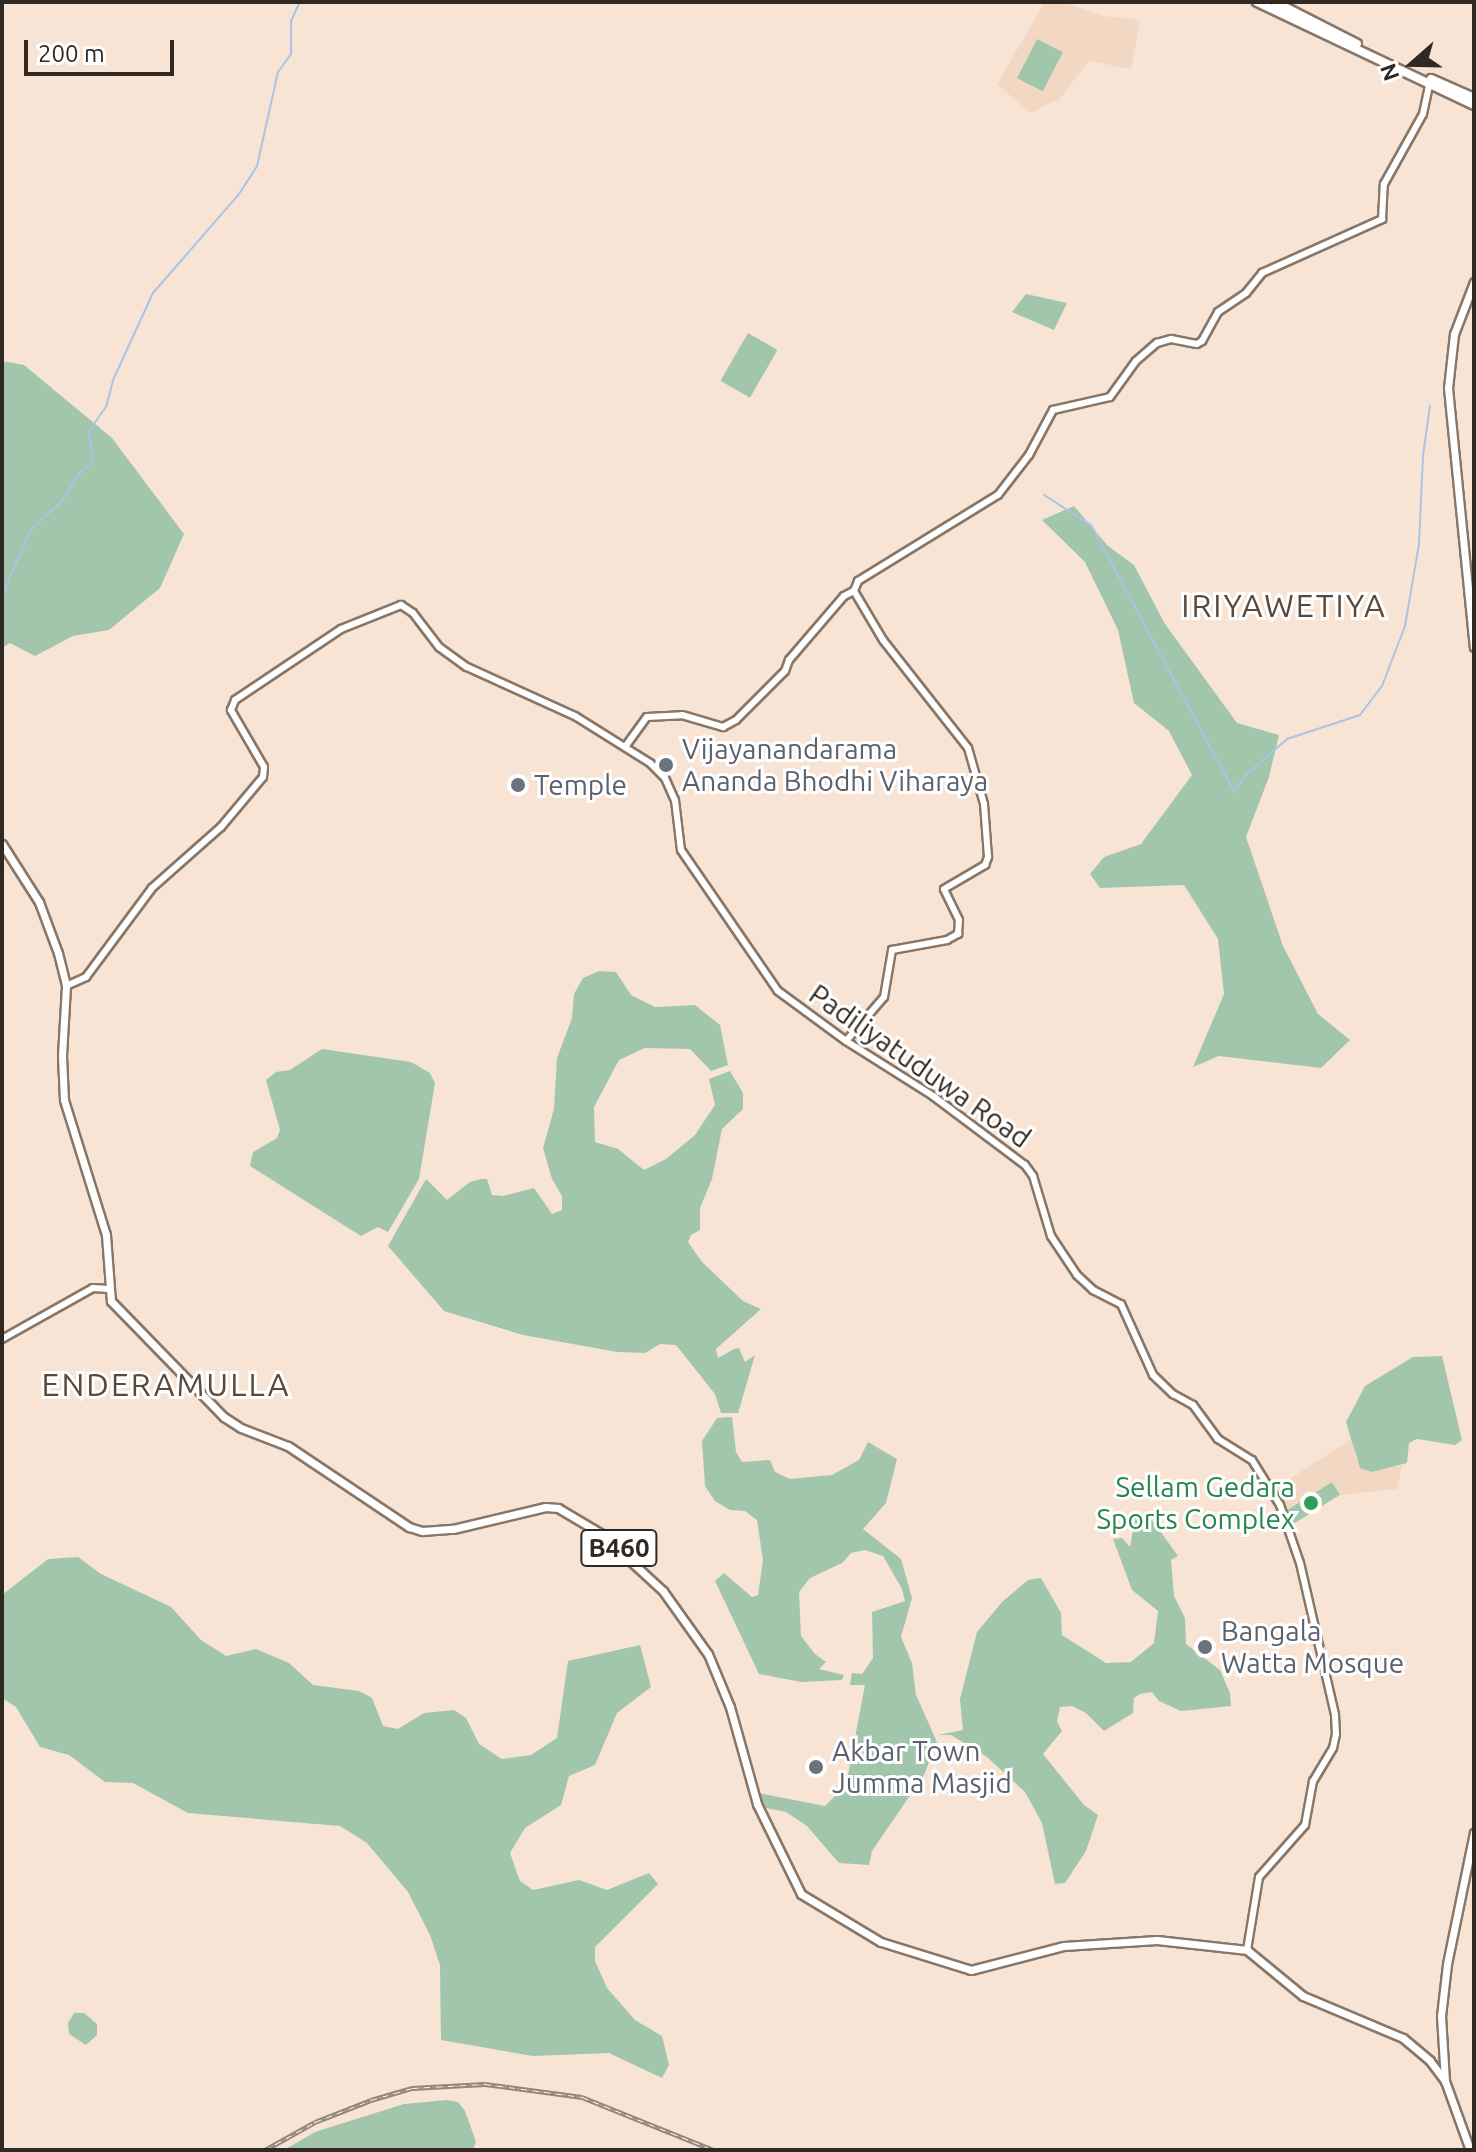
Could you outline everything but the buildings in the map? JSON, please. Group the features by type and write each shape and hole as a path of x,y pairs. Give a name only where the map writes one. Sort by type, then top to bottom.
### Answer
{"highway":[{"path":"1275,2 1381,56 1474,98"},
{"path":"1263,3 1474,105"}],"main road":[{"path":"1289,2 1295,11"},
{"path":"1474,282 1454,334 1448,388 1474,647"},
{"name":"B460","path":"2,844 39,902 58,953 66,986 62,1056 64,1100 106,1235 109,1289 116,1308 224,1417 241,1428 288,1446 409,1527 422,1531 453,1529 545,1507 558,1508 615,1545 663,1591 708,1654 729,1704 757,1804 801,1894 881,1942 971,1970 1045,1949 1081,1944 1157,1940 1247,1950"},
{"path":"1470,2150 1445,2081 1441,2016 1446,1974 1474,1833"},
{"path":"1247,1950 1316,2004 1403,2038 1430,2061 1445,2081"}],"street":[{"path":"625,747 647,717 682,715 723,727 736,720 785,671 789,660 844,596 854,591 858,581 998,495 1029,455 1053,410 1110,397 1136,361 1157,343 1171,339 1197,344 1202,341 1218,312 1246,293 1262,273 1382,219 1384,184 1423,114 1429,85"},
{"path":"846,1041 884,997 892,950 947,940 958,934 959,920 944,889 985,865 988,857 984,804 968,748 883,640 854,591"},
{"name":"Padiliyatuduwa Road","path":"66,986 86,977 152,888 228,820 263,777 264,767 231,710 235,700 341,629 401,605 413,613 439,647 467,667 555,706 650,763 665,778 677,810 681,850 766,976 791,1002 933,1096 1025,1165 1033,1176 1051,1236 1077,1275 1093,1290 1121,1304 1153,1375 1173,1394 1193,1405 1218,1439 1256,1464 1280,1505 1300,1563 1335,1715 1336,1734 1333,1748 1313,1781 1305,1825 1259,1877 1247,1950"},
{"path":"2,1339 93,1288 109,1289"}],"shaded area":[{"path":"1045,2 1063,2 1102,16 1140,20 1131,69 1089,61 1057,102 1053,101 1031,113 997,84"},
{"path":"1352,1439 1356,1459 1372,1472 1402,1465 1397,1489 1340,1495 1332,1482 1283,1512 1272,1490"}],"green space":[{"path":"1037,39 1063,52 1043,91 1017,78"},
{"path":"1026,294 1067,303 1054,330 1012,312"},
{"path":"748,333 777,350 750,398 720,381"},
{"path":"2,361 24,365 112,438 184,534 160,588 109,630 73,636 35,656 10,643 2,648"},
{"path":"1074,506 1108,546 1134,565 1165,624 1237,723 1279,735 1269,777 1246,837 1283,946 1318,1014 1350,1040 1321,1068 1219,1056 1193,1067 1224,994 1218,939 1184,885 1100,888 1090,874 1104,857 1141,844 1192,775 1169,731 1134,703 1118,630 1085,562 1042,520"},
{"path":"599,971 616,972 631,995 655,1007 695,1005 720,1025 728,1065 711,1071 690,1049 645,1048 619,1060 594,1107 595,1142 618,1149 644,1170 666,1159 695,1135 715,1105 709,1079 730,1071 743,1093 743,1109 722,1129 712,1179 700,1208 700,1230 691,1235 688,1242 702,1262 743,1301 761,1309 716,1349 718,1358 739,1348 745,1362 755,1355 738,1413 721,1413 715,1394 676,1345 660,1344 645,1353 617,1352 523,1335 444,1311 388,1246 426,1179 447,1200 470,1182 487,1179 492,1195 503,1196 534,1188 552,1214 562,1210 562,1196 552,1179 543,1148 554,1109 557,1058 572,1018 574,994 583,978"},
{"path":"322,1049 411,1062 430,1073 435,1083 419,1179 388,1232 378,1227 361,1236 250,1166 253,1152 277,1138 280,1130 266,1080 276,1072 290,1070"},
{"path":"1442,1356 1462,1440 1455,1445 1417,1439 1409,1443 1407,1463 1372,1472 1360,1468 1346,1422 1365,1386 1413,1357"},
{"path":"732,1417 736,1452 742,1462 770,1460 775,1472 790,1479 832,1475 859,1460 868,1442 897,1459 886,1503 863,1529 901,1559 912,1598 901,1637 912,1663 916,1695 937,1742 924,1775 872,1851 869,1865 839,1863 807,1826 786,1812 766,1808 758,1793 825,1806 846,1785 865,1685 850,1685 852,1673 862,1674 873,1658 872,1612 905,1601 902,1589 883,1556 865,1550 851,1553 842,1563 810,1578 799,1592 801,1636 826,1662 819,1669 844,1675 842,1680 801,1682 759,1674 715,1581 724,1573 752,1597 758,1595 763,1560 757,1520 745,1511 730,1510 715,1501 705,1486 702,1441 717,1418"},
{"name":"Sellam Gedara Sports Complex","path":"1332,1482 1340,1495 1292,1525 1284,1512"},
{"path":"1135,1519 1152,1520 1178,1556 1171,1560 1174,1596 1185,1618 1186,1644 1220,1670 1230,1693 1231,1706 1181,1711 1159,1701 1152,1692 1140,1694 1134,1698 1133,1713 1104,1731 1086,1713 1072,1706 1060,1707 1057,1721 1062,1731 1043,1754 1084,1805 1098,1815 1086,1851 1065,1883 1055,1884 1042,1823 1025,1792 987,1757 951,1735 938,1735 963,1730 960,1699 977,1632 1003,1601 1028,1580 1041,1578 1061,1613 1062,1635 1106,1663 1131,1662 1154,1643 1158,1611 1132,1590 1113,1539 1122,1538 1130,1547"},
{"path":"78,1557 101,1574 171,1607 201,1640 226,1656 256,1649 289,1663 313,1685 359,1691 372,1698 383,1726 398,1729 424,1713 454,1710 466,1718 479,1744 502,1759 531,1755 557,1738 568,1661 640,1645 651,1687 617,1713 595,1765 569,1776 561,1805 525,1828 510,1853 520,1881 533,1890 579,1880 607,1890 649,1873 658,1884 595,1947 595,1961 607,1988 635,2020 662,2036 669,2065 662,2078 609,2053 533,2056 441,2040 440,1965 430,1935 408,1892 367,1843 340,1826 188,1813 133,1783 105,1782 69,1755 40,1747 16,1707 2,1698 2,1595 48,1559"},
{"path":"74,2013 84,2013 97,2024 97,2035 86,2045 69,2034 68,2023"},
{"path":"447,2100 458,2102 465,2111 476,2142 473,2150 284,2150 315,2132 404,2104"}],"waterway":[{"path":"2,595 31,530 63,500 77,476 93,461 89,431 106,407 114,378 153,293 239,194 257,166 278,72 291,54 291,21 300,2"},
{"path":"1044,495 1091,525 1234,792 1246,775 1287,739 1360,715 1382,686 1405,626 1419,544 1423,456 1430,405"}],"railway":[{"path":"265,2150 315,2122 371,2100 412,2088 485,2084 582,2097 714,2150"}],"place":[{"name":"Vijayanandarama Ananda Bhodhi Viharaya","path":"666,765"},
{"name":"Temple","path":"518,785"},
{"name":"Sellam Gedara Sports Complex","path":"1311,1503"},
{"name":"Bangala Watta Mosque","path":"1205,1647"},
{"name":"Akbar Town Jumma Masjid","path":"816,1767"}],"district":[{"name":"IRIYAWETIYA","path":"1284,605"},
{"name":"ENDERAMULLA","path":"166,1384"}]}
